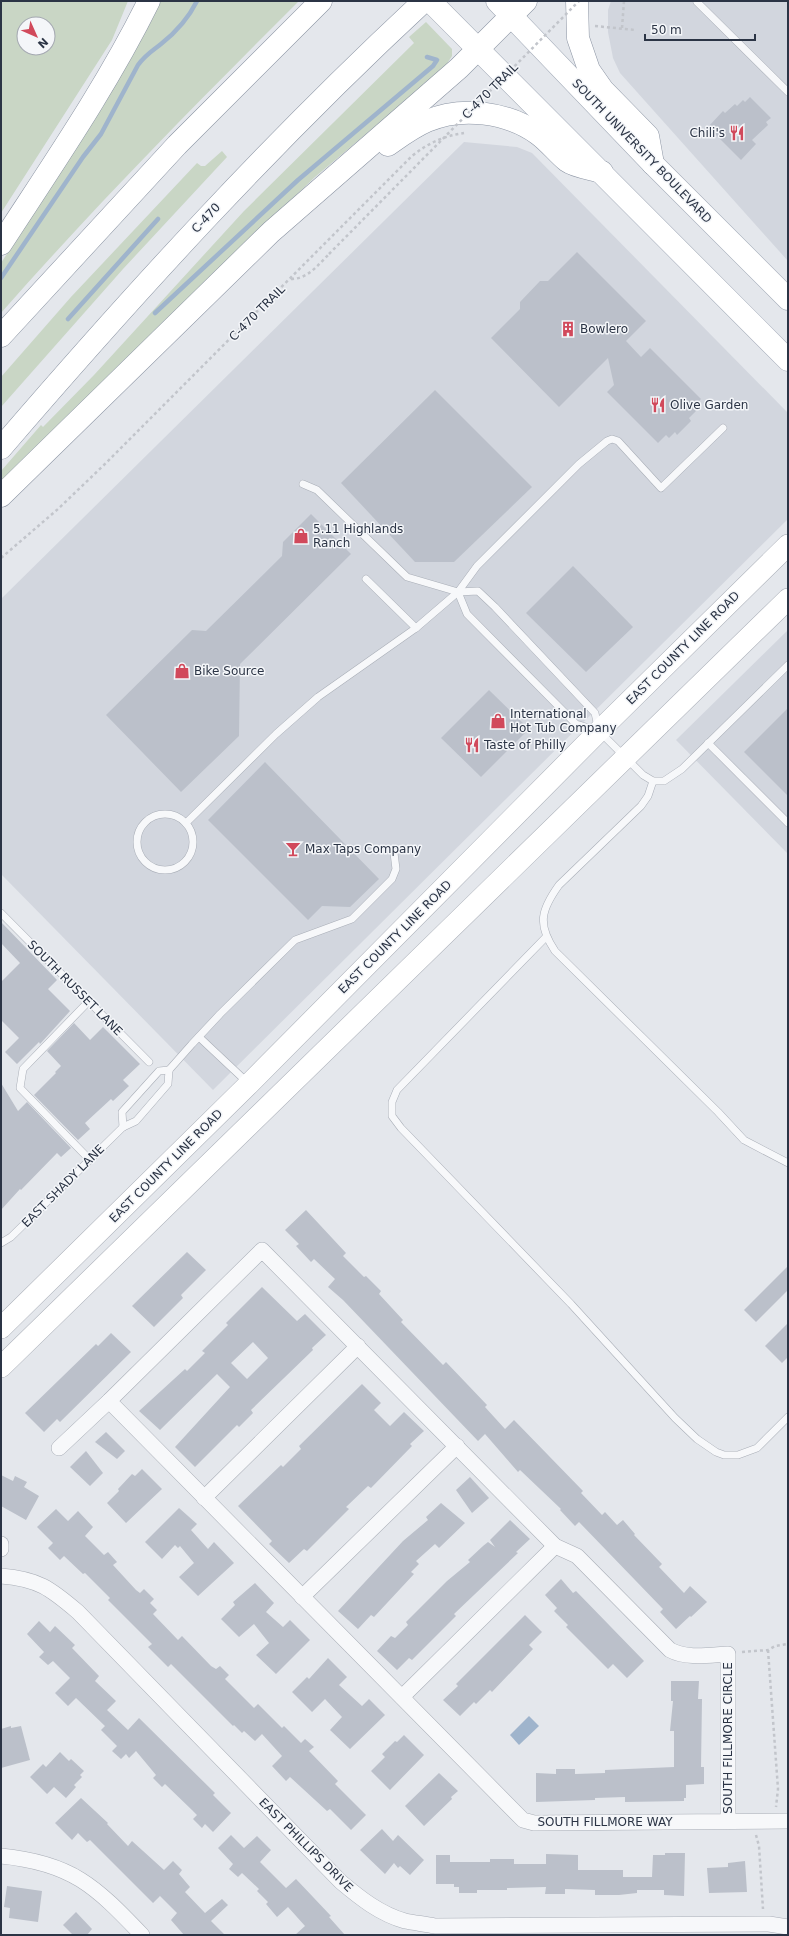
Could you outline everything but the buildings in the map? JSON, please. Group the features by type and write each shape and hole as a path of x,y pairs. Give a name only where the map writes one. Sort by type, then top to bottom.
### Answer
{"main road":[{"path":"1,244 82,121 118,60 149,1"},
{"path":"1,336 177,145 321,1"},
{"name":"C-470","path":"1,448 213,209 276,144 424,1"},
{"path":"430,1 788,360"},
{"path":"578,1 578,38 590,70 603,90 648,136 653,164"},
{"path":"1,496 271,232 479,49 511,6"},
{"name":"SOUTH UNIVERSITY BOULEVARD","path":"511,6 653,164 788,299"},
{"path":"362,151 384,148 410,129 434,118 459,114 484,114 505,118 521,124 544,139 568,162 602,172"},
{"name":"EAST COUNTY LINE ROAD","path":"1,1328 249,1084 599,731 788,545"},
{"path":"1,1367 788,600"}],"street":[{"name":"SOUTH FILLMORE CIRCLE","path":"109,1401 262,1250 555,1546 577,1556 670,1650 680,1654 692,1655 728,1654 728,1822"},
{"path":"204,1498 279,1422 358,1346"},
{"path":"59,1448 109,1401"},
{"name":"SOUTH FILLMORE WAY","path":"109,1401 519,1816 528,1822 788,1821"},
{"path":"302,1597 457,1446"},
{"path":"1,1544 1,1549"},
{"path":"402,1697 555,1546"},
{"name":"EAST PHILLIPS DRIVE","path":"1,1576 20,1577 39,1583 56,1593 78,1612 341,1882 359,1898 382,1912 404,1921 483,1931 661,1930 768,1924 788,1926"},
{"path":"1,1856 44,1862 66,1871 101,1894 142,1935"}],"lane":[{"path":"697,2 788,92"},
{"path":"186,823 276,734 318,697 416,628 458,592 478,566 579,464 607,441 618,441 661,488 723,428"},
{"path":"303,484 317,490 407,577 458,592 478,592 495,607 595,713 599,731"},
{"path":"366,579 416,628"},
{"path":"458,592 467,614 576,724 599,731 643,775 653,781 664,781 670,778 788,665"},
{"path":"708,743 788,823"},
{"path":"653,781 648,796 643,803 559,885 544,913 543,926 546,937 555,951 718,1112 744,1140 788,1163"},
{"path":"171,815 186,823 191,832 193,841 192,851 187,860 180,866 171,870 161,870 152,867 144,861 139,854 137,837 140,828 146,822 153,817 171,815"},
{"name":"EAST SHADY LANE","path":"1,1243 11,1237 123,1127 136,1121 168,1084 169,1070 220,1014 295,940 345,923 367,905 395,875 396,864 392,850"},
{"name":"SOUTH RUSSET LANE","path":"1,912 88,1002 149,1062"},
{"path":"546,937 397,1090 392,1102 392,1116 418,1148 571,1304 683,1427 702,1443 724,1455 738,1455 749,1452 766,1440 788,1417"},
{"path":"88,1002 23,1069 20,1088 89,1159"},
{"path":"199,1036 249,1084"},
{"name":"EAST SHADY LANE","path":"123,1127 122,1112 159,1071 169,1070"}],"path":[{"name":"C-470 TRAIL","path":"1,558 58,509 106,463 291,279 296,279 308,274 329,254 578,1"},
{"path":"622,29 624,1"},
{"path":"592,26 635,30"},
{"path":"291,279 412,156 439,139 468,132"},
{"path":"728,1654 768,1650 775,1646 788,1644"},
{"path":"768,1650 778,1789 776,1808 769,1808"},
{"path":"754,1821 758,1846 762,1908 768,1924"}],"shaded area":[{"path":"611,1 788,1 788,261 620,73 613,58 608,32 608,10"},
{"path":"464,142 517,147 532,153 788,413 788,519 213,1090 1,874 1,599"},
{"path":"788,630 788,854 676,740"}],"green space":[{"path":"1,1 128,1 112,40 1,213"},
{"path":"160,1 299,1 110,194 1,313 1,263 102,108"},
{"path":"426,22 452,49 452,56 448,62 449,64 315,177 1,481 1,471 41,425 43,427 94,375 244,211 414,43 409,37"},
{"path":"222,151 227,157 123,269 1,407 1,377 71,297 197,163 201,166 205,166"}],"water":[{"path":"529,1716 539,1726 519,1745 510,1735"}],"waterway":[{"path":"1,278 83,157 101,134 138,65 146,56 176,30 186,19 197,1"},
{"path":"155,313 298,180 433,66 437,60 427,57"},
{"path":"68,319 158,219"}],"place":[{"name":"Chili's","path":"737,133"},
{"name":"Bowlero","path":"568,329"},
{"name":"Olive Garden","path":"658,405"},
{"name":"5.11 Highlands Ranch","path":"301,536"},
{"name":"Bike Source","path":"182,671"},
{"name":"International Hot Tub Company","path":"498,721"},
{"name":"Taste of Philly","path":"472,745"},
{"name":"Max Taps Company","path":"293,849"}]}
